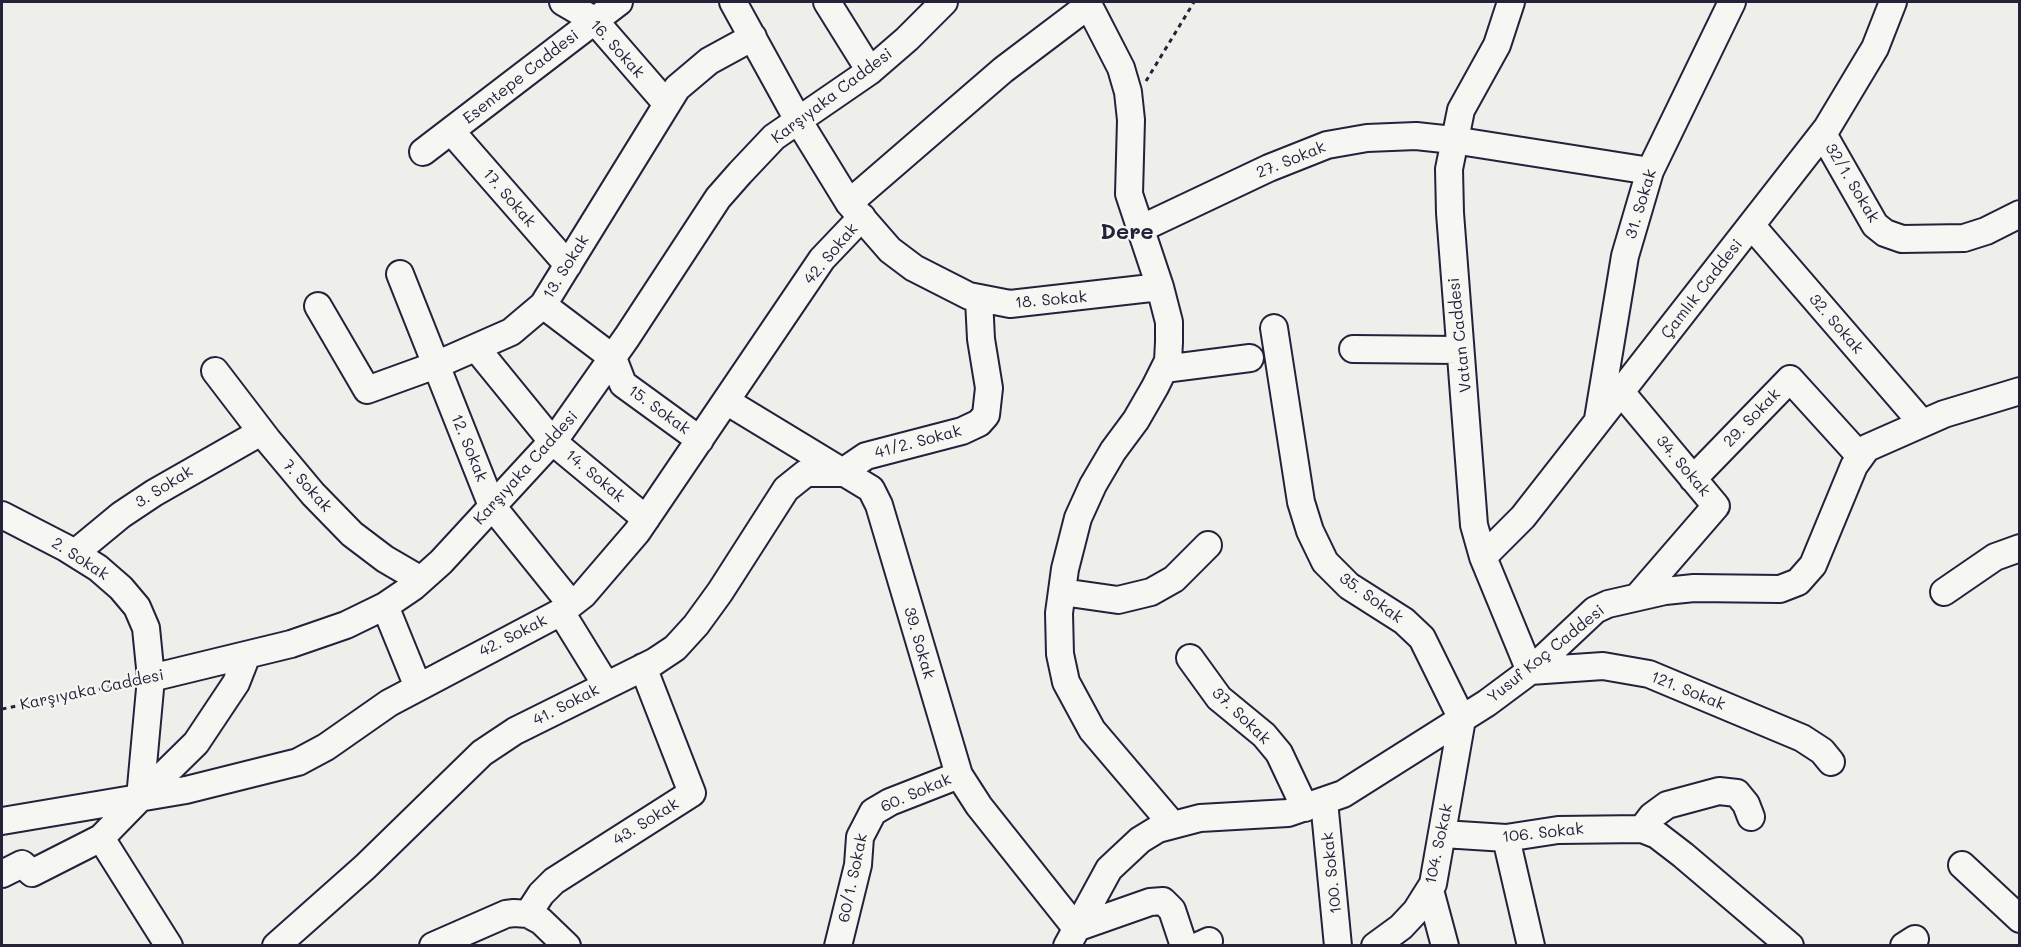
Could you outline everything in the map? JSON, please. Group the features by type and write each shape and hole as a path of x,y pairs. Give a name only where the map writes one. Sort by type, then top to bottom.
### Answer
{"street":[{"name":"16. Sokak","path":"563,2 594,20 666,103"},
{"name":"Esentepe Caddesi","path":"423,152 619,2"},
{"name":"18. Sokak","path":"733,2 798,120 855,210 890,250 914,268 954,291 979,299 1010,304 1033,304 1160,287"},
{"path":"827,2 870,71"},
{"name":"Karşıyaka Caddesi","path":"151,678 291,644 346,625 385,606 421,580 552,441 613,358 718,198 774,137 870,71 907,39 944,2"},
{"name":"Vatan Caddesi","path":"1511,2 1497,45 1461,110 1453,140 1449,169 1450,213 1459,350 1466,400 1469,488 1474,525 1483,557 1530,671"},
{"name":"31. Sokak","path":"1597,423 1625,256 1650,171 1732,2"},
{"name":"Çamlık Caddesi","path":"1483,557 1523,517 1823,134 1875,48 1893,2"},
{"path":"1088,3 1121,68 1130,109 1129,194 1160,287 1169,322 1168,361 1136,420 1113,451 1093,485 1078,518 1065,569 1060,654 1066,682 1092,730 1172,824"},
{"name":"42. Sokak","path":"2,821 140,798 248,776 298,762 326,747 389,703 566,608 611,565 646,519 855,210 1011,64 1088,3"},
{"name":"13. Sokak","path":"318,306 367,390 477,349 511,332 543,304 677,88 709,61 753,37"},
{"name":"17. Sokak","path":"451,131 568,265"},
{"name":"32/1. Sokak","path":"1823,134 1875,225 1885,233 1902,239 1964,238 2019,214"},
{"name":"27. Sokak","path":"1140,229 1269,168 1327,145 1366,138 1416,136 1453,140"},
{"path":"1453,140 1650,171"},
{"name":"32. Sokak","path":"1751,225 1922,423"},
{"name":"12. Sokak","path":"400,274 492,506 566,608 606,685"},
{"name":"41/2. Sokak","path":"841,473 866,456 962,431 979,423 986,415 989,388 981,339 979,299"},
{"name":"15. Sokak","path":"543,304 613,358 623,384 700,440"},
{"name":"35. Sokak","path":"1274,328 1301,502 1310,531 1325,562 1349,586 1404,621 1422,638 1461,719"},
{"name":"14. Sokak","path":"477,349 552,441 646,519"},
{"path":"1353,350 1459,350"},
{"path":"1164,369 1250,358"},
{"name":"7. Sokak","path":"215,371 261,432 313,494 352,534 385,559 421,580"},
{"name":"29. Sokak","path":"1693,478 1790,379 1859,455"},
{"path":"1859,455 1878,441 1922,423 2019,391"},
{"name":"34. Sokak","path":"1622,392 1716,506 1639,595"},
{"name":"39. Sokak","path":"726,401 841,473 871,489 879,505 959,775 1072,937"},
{"name":"3. Sokak","path":"75,554 121,515 154,493 261,432"},
{"name":"Yusuf Koç Caddesi","path":"1072,937 1105,876 1121,855 1149,835 1172,824 1200,818 1266,816 1314,805 1357,785 1461,719 1530,671 1595,610 1639,595 1694,588 1780,589 1798,582 1813,565 1859,455"},
{"name":"41. Sokak","path":"276,945 365,867 482,753 515,731 643,667 675,648 696,625 786,489 806,473 841,473"},
{"name":"2. Sokak","path":"2,515 75,554 121,588 137,607 148,639 151,678 140,798"},
{"path":"1062,592 1118,600 1151,592 1174,579 1208,544"},
{"path":"1944,592 1995,557 2019,548"},
{"path":"385,606 418,687"},
{"path":"2,874 22,864 32,873 101,838 196,743 236,682 247,655"},
{"name":"37. Sokak","path":"1190,658 1219,698 1264,735 1314,805"},
{"name":"121. Sokak","path":"1530,671 1603,666 1649,674 1802,738 1822,751 1831,762"},
{"name":"43. Sokak","path":"528,914 541,894 554,881 692,793 643,667"},
{"name":"104. Sokak","path":"1375,945 1401,927 1430,890 1443,834 1461,719"},
{"name":"60. Sokak","path":"873,812 890,802 959,775"},
{"path":"1752,817 1746,804 1737,793 1719,791 1667,805 1652,816 1642,829 1657,835 1675,849 1790,945"},
{"name":"100. Sokak","path":"1314,805 1338,945"},
{"name":"60/1. Sokak","path":"838,945 858,865 860,837 873,812"},
{"name":"106. Sokak","path":"1443,834 1506,838 1558,830 1642,829"},
{"path":"101,838 169,945"},
{"path":"1506,838 1531,945"},
{"path":"1962,865 2019,920"},
{"path":"1430,890 1445,945"},
{"path":"1072,937 1150,902 1163,901 1169,904 1172,910 1184,945"},
{"path":"433,945 506,914 528,914 541,921 567,945"}],"path":[{"path":"1130,109 1194,2"},
{"name":"Karşıyaka Caddesi","path":"2,709 151,678"}],"district":[{"name":"Dere","path":"1127,232"}]}
